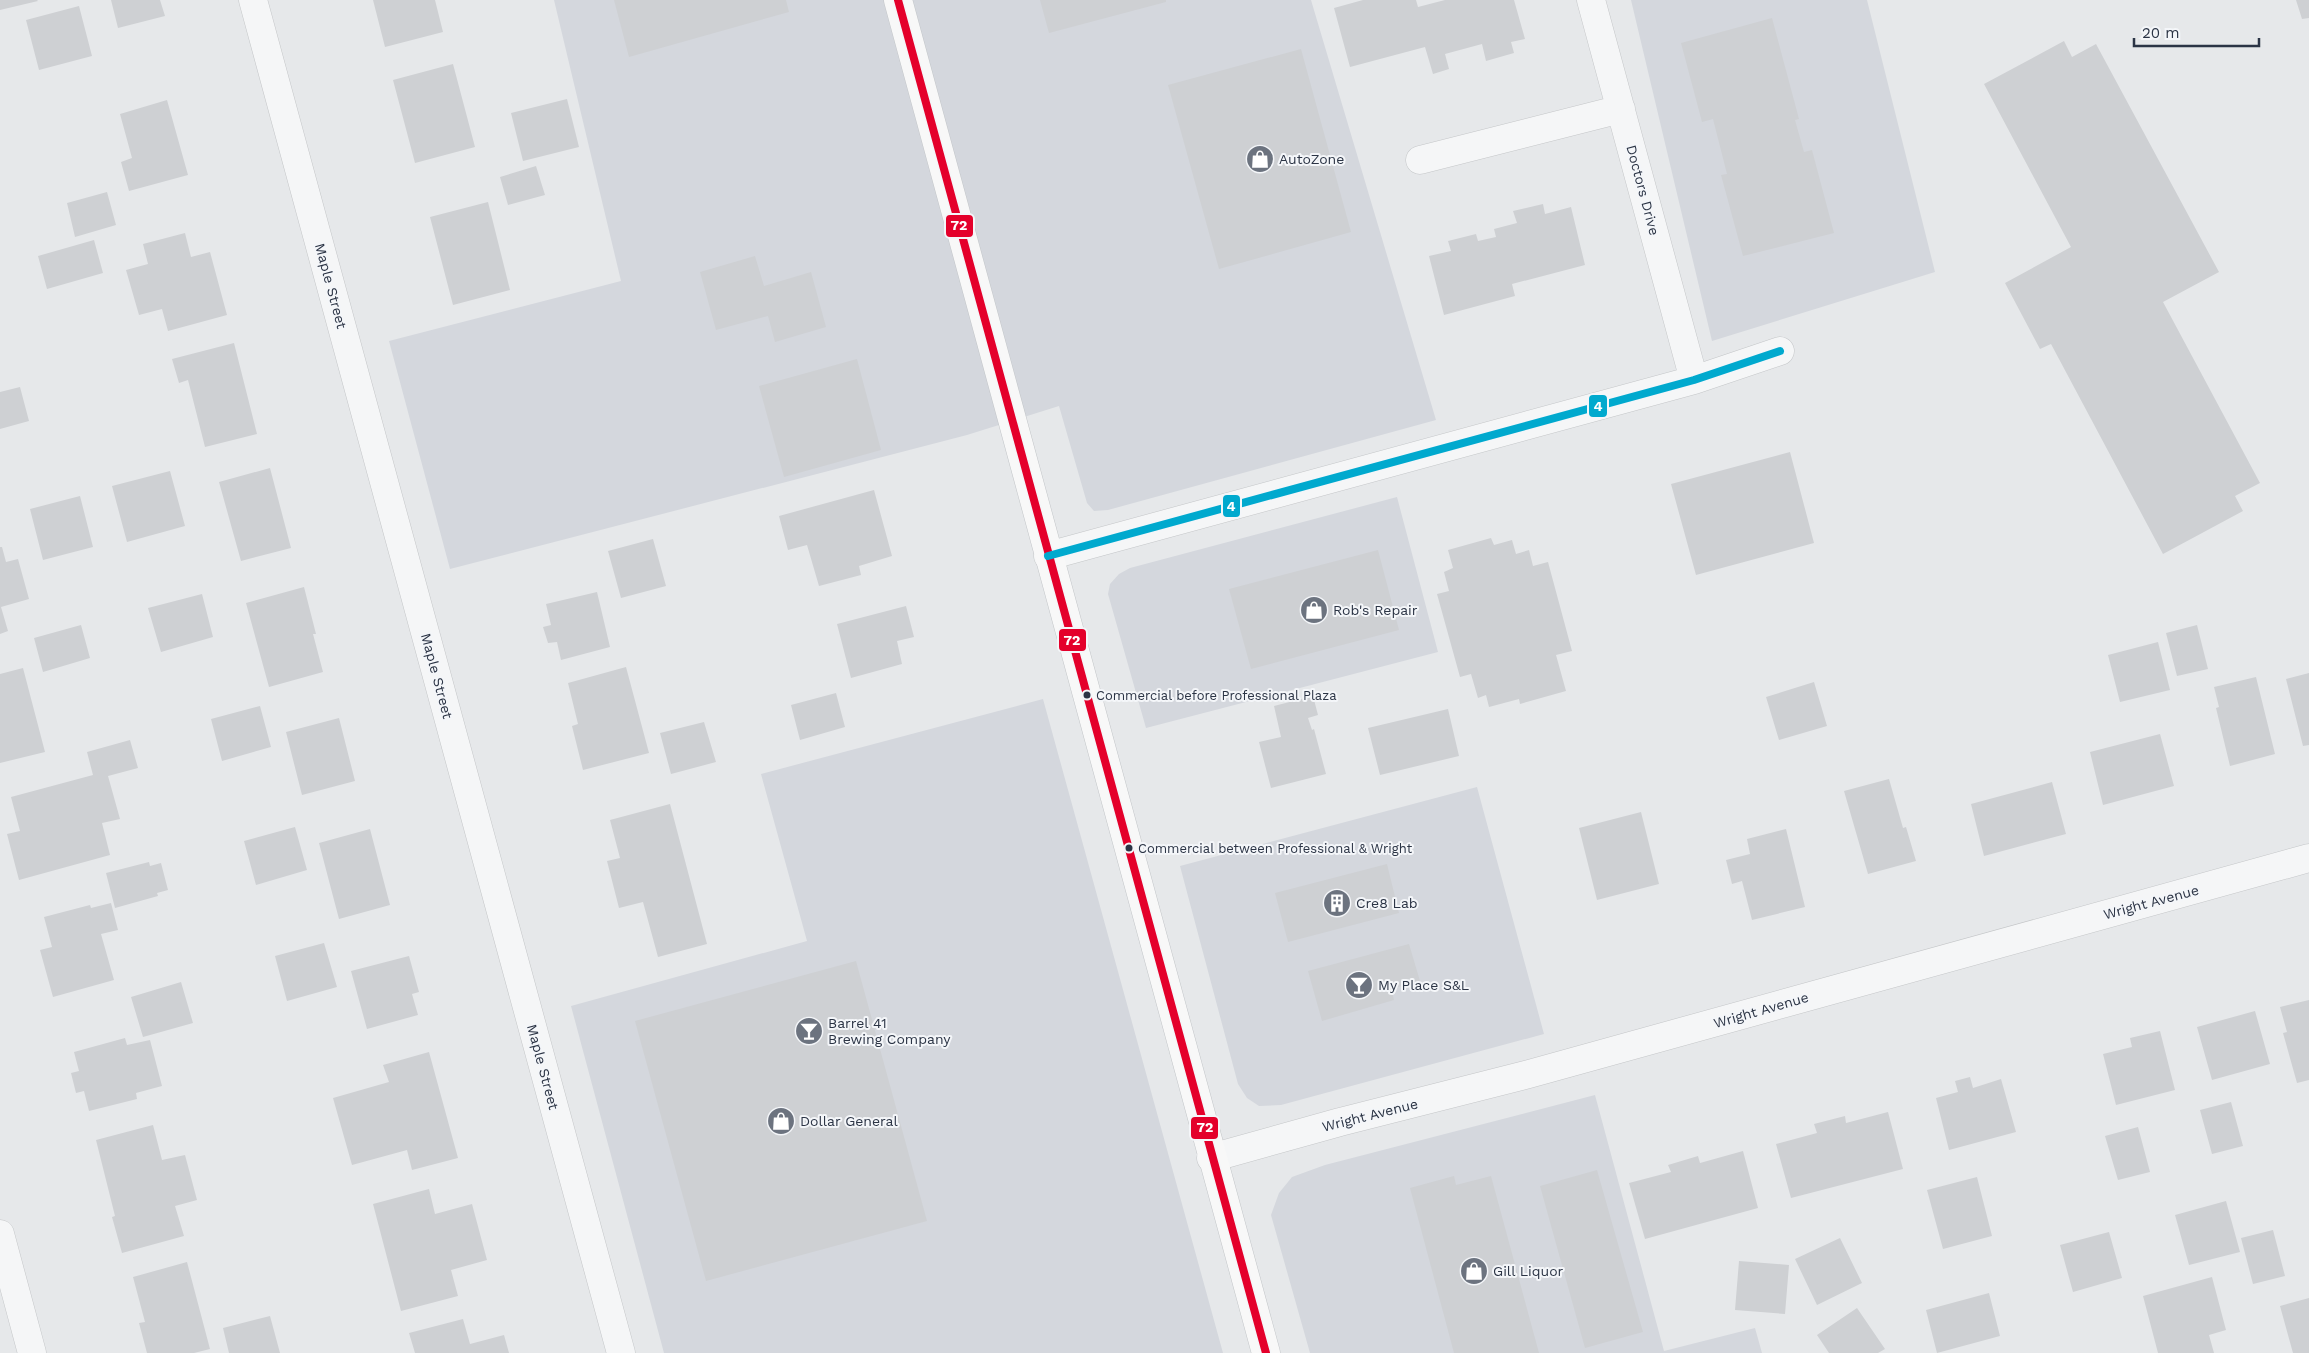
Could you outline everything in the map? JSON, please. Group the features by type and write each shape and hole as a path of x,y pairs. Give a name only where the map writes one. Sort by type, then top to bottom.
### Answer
{"main road":[{"path":"898,0 1266,1353"}],"street":[{"name":"Maple Street","path":"253,0 621,1353"},
{"name":"Doctors Drive","path":"1591,0 1694,380"},
{"path":"1420,160 1621,109"},
{"path":"1048,556 1694,380 1780,351"},
{"name":"Wright Avenue","path":"1212,1158 1576,1061 2309,858"},
{"path":"0,1234 32,1353"}],"shaded area":[{"path":"554,0 1311,0 1436,420 1108,510 1094,511 1087,503 1059,406 967,435 450,569 389,341 621,281"},
{"path":"1631,0 1867,0 1935,272 1712,341"},
{"path":"1397,497 1438,652 1146,728 1108,594 1110,584 1119,574 1130,568"},
{"path":"1043,699 1223,1353 664,1353 571,1006 807,941 761,774"},
{"path":"1477,787 1544,1034 1281,1105 1259,1106 1247,1098 1238,1084 1180,866"},
{"path":"1595,1095 1664,1351 1755,1328 1762,1353 1310,1353 1271,1215 1279,1193 1292,1177 1325,1165"}],"building":[{"path":"0,0 37,0 38,1 0,10"},
{"path":"111,0 160,0 165,16 118,28"},
{"path":"373,0 435,0 443,32 385,47"},
{"path":"614,0 786,0 789,12 629,57"},
{"path":"1040,0 1166,0 1166,2 1049,33"},
{"path":"1363,0 1416,0 1418,7 1445,0 1514,0 1525,39 1511,42 1514,53 1486,61 1482,44 1445,54 1449,69 1433,74 1425,47 1350,67 1334,8"},
{"path":"2296,0 2309,0 2309,18 2302,19"},
{"path":"79,6 92,56 39,70 26,20"},
{"path":"1772,18 1799,119 1795,120 1804,152 1812,150 1834,233 1743,256 1721,175 1727,174 1713,119 1702,122 1681,43"},
{"path":"2064,41 2072,57 2096,44 2219,272 2163,302 2260,483 2235,496 2243,511 2163,554 2051,344 2040,349 2005,283 2071,247 1984,84"},
{"name":"AutoZone","path":"1301,49 1351,232 1219,269 1168,85"},
{"path":"453,64 475,147 415,163 393,80"},
{"path":"567,99 579,147 523,161 511,113"},
{"path":"167,100 188,175 129,191 121,162 132,158 120,114"},
{"path":"536,166 545,195 508,205 500,177"},
{"path":"107,192 116,225 75,237 67,203"},
{"path":"488,202 510,290 453,305 430,217"},
{"path":"1543,204 1545,214 1571,207 1585,265 1512,284 1515,296 1444,315 1429,256 1451,251 1448,241 1476,234 1478,241 1496,237 1494,229 1517,223 1513,211"},
{"path":"185,233 191,257 210,252 227,315 168,331 162,309 139,315 126,270 148,264 143,244"},
{"path":"94,240 103,273 47,289 38,256"},
{"path":"755,256 764,286 811,272 826,327 775,342 768,316 716,330 700,272"},
{"path":"234,343 257,434 205,447 188,380 179,383 172,359"},
{"path":"857,359 881,450 784,477 759,386"},
{"path":"20,387 29,421 0,429 0,392"},
{"path":"1790,452 1814,543 1696,575 1671,484"},
{"path":"270,468 291,548 241,561 219,482"},
{"path":"170,471 185,526 127,542 112,486"},
{"path":"874,490 892,556 859,566 861,575 819,586 807,545 788,550 779,516"},
{"path":"80,496 93,547 43,560 30,509"},
{"path":"1491,538 1494,545 1512,540 1516,554 1529,550 1533,566 1548,562 1572,651 1556,655 1566,691 1520,704 1519,699 1489,707 1486,695 1478,698 1471,674 1460,677 1437,594 1449,591 1444,572 1453,568 1448,550"},
{"path":"653,539 666,586 621,598 608,551"},
{"path":"0,547 2,547 6,562 18,559 29,599 1,607 8,631 0,634"},
{"name":"Rob's Repair","path":"1378,550 1399,630 1251,669 1229,589"},
{"path":"304,587 323,672 269,687 246,603"},
{"path":"597,592 610,647 561,660 557,642 548,643 543,627 551,625 546,604"},
{"path":"202,594 213,637 161,652 148,608"},
{"path":"906,606 914,637 897,641 902,664 851,678 837,624"},
{"path":"81,625 90,658 43,672 34,638"},
{"path":"2197,625 2208,669 2177,676 2166,633"},
{"path":"2158,642 2170,690 2120,702 2108,655"},
{"path":"626,667 649,753 583,770 572,726 578,724 568,683"},
{"path":"23,668 45,752 0,763 0,674"},
{"path":"2309,673 2309,745 2303,746 2286,679"},
{"path":"2256,677 2275,754 2230,766 2216,708 2219,707 2214,687"},
{"path":"1814,682 1827,726 1779,740 1766,697"},
{"path":"836,693 845,727 800,740 791,705"},
{"path":"1313,696 1318,715 1308,718 1312,730 1314,729 1326,774 1271,788 1259,742 1281,737 1274,706"},
{"path":"260,706 271,747 222,761 211,719"},
{"path":"1448,709 1459,756 1380,775 1368,728"},
{"path":"339,718 355,781 302,795 286,732"},
{"path":"704,722 716,762 671,774 660,733"},
{"path":"2160,734 2174,786 2103,805 2090,752"},
{"path":"130,740 138,768 108,776 120,819 102,823 110,855 19,880 7,834 20,831 11,797 93,775 87,752"},
{"path":"1889,779 1903,828 1906,827 1916,861 1868,874 1844,791"},
{"path":"2052,782 2066,834 1984,856 1971,804"},
{"path":"670,804 707,944 658,957 643,902 619,908 607,861 620,858 610,820"},
{"path":"1641,812 1659,884 1597,900 1579,828"},
{"path":"295,827 307,870 256,885 244,841"},
{"path":"370,829 390,905 339,919 319,843"},
{"path":"1786,829 1805,907 1752,920 1742,881 1732,884 1726,860 1750,854 1747,839"},
{"path":"149,862 150,866 161,863 168,890 157,893 158,896 115,908 106,873"},
{"name":"Cre8 Lab","path":"1387,864 1399,913 1288,942 1275,893"},
{"path":"111,903 118,930 101,934 114,980 53,997 40,950 52,947 44,917 90,905 91,908"},
{"path":"324,943 337,987 287,1001 275,956"},
{"name":"My Place S&L","path":"1409,944 1420,981 1391,989 1394,1000 1322,1021 1308,971"},
{"path":"409,956 419,992 412,994 418,1015 367,1029 351,971"},
{"name":"Dollar General","path":"856,961 927,1221 706,1281 635,1021"},
{"path":"181,982 193,1023 143,1037 131,997"},
{"path":"2309,1000 2309,1080 2297,1083 2283,1033 2287,1032 2280,1007"},
{"path":"2255,1011 2270,1064 2212,1080 2197,1027"},
{"path":"2160,1031 2175,1090 2116,1105 2103,1054 2132,1047 2130,1038"},
{"path":"125,1038 127,1045 150,1040 162,1086 136,1093 137,1099 89,1111 84,1091 76,1093 71,1073 79,1071 74,1052"},
{"path":"429,1052 458,1158 412,1170 407,1150 352,1165 333,1098 389,1082 383,1065"},
{"path":"1970,1077 1973,1088 2001,1079 2016,1132 1949,1150 1936,1098 1958,1092 1955,1081"},
{"path":"2231,1102 2243,1146 2212,1154 2200,1110"},
{"path":"1888,1112 1903,1169 1791,1198 1776,1144 1817,1133 1814,1124 1845,1116 1846,1123"},
{"path":"153,1125 162,1160 185,1155 197,1200 175,1206 184,1236 122,1253 112,1217 115,1216 96,1140"},
{"path":"2138,1127 2150,1172 2118,1180 2105,1136"},
{"path":"1743,1151 1758,1208 1645,1239 1629,1183 1671,1172 1668,1165 1698,1156 1700,1163"},
{"path":"1597,1170 1643,1332 1585,1348 1540,1186"},
{"name":"Gill Liquor","path":"1454,1176 1456,1185 1491,1176 1539,1353 1454,1353 1410,1188"},
{"path":"1977,1177 1992,1236 1943,1249 1927,1190"},
{"path":"429,1189 435,1214 472,1204 487,1260 451,1270 458,1296 401,1311 373,1204"},
{"path":"2226,1201 2240,1252 2189,1265 2175,1215"},
{"path":"2273,1230 2285,1276 2253,1284 2241,1238"},
{"path":"2109,1232 2122,1278 2073,1292 2060,1245"},
{"path":"1840,1238 1862,1283 1817,1305 1795,1259"},
{"path":"1739,1261 1789,1265 1785,1314 1735,1310"},
{"path":"187,1262 210,1349 194,1353 147,1353 139,1323 145,1322 133,1277"},
{"path":"2212,1277 2226,1330 2209,1335 2214,1353 2158,1353 2143,1296"},
{"path":"1989,1293 2000,1336 1937,1353 1926,1310"},
{"path":"2309,1298 2309,1353 2293,1353 2280,1306"},
{"path":"1857,1308 1885,1349 1878,1353 1829,1353 1817,1335"},
{"path":"270,1316 280,1353 229,1353 223,1328"},
{"path":"463,1319 470,1344 504,1335 509,1353 415,1353 409,1333"}],"transit line":[{"name":"72","path":"898,0 1266,1353"},
{"name":"4","path":"1048,556 1694,380 1780,351"}],"place":[{"name":"AutoZone","path":"1260,159"},
{"name":"Rob's Repair","path":"1314,610"},
{"name":"Commercial before Professional Plaza","path":"1087,695"},
{"name":"Commercial between Professional & Wright","path":"1129,848"},
{"name":"Cre8 Lab","path":"1337,903"},
{"name":"My Place S&L","path":"1359,985"},
{"name":"Barrel 41 Brewing Company","path":"809,1031"},
{"name":"Dollar General","path":"781,1121"},
{"name":"Gill Liquor","path":"1474,1271"}]}
